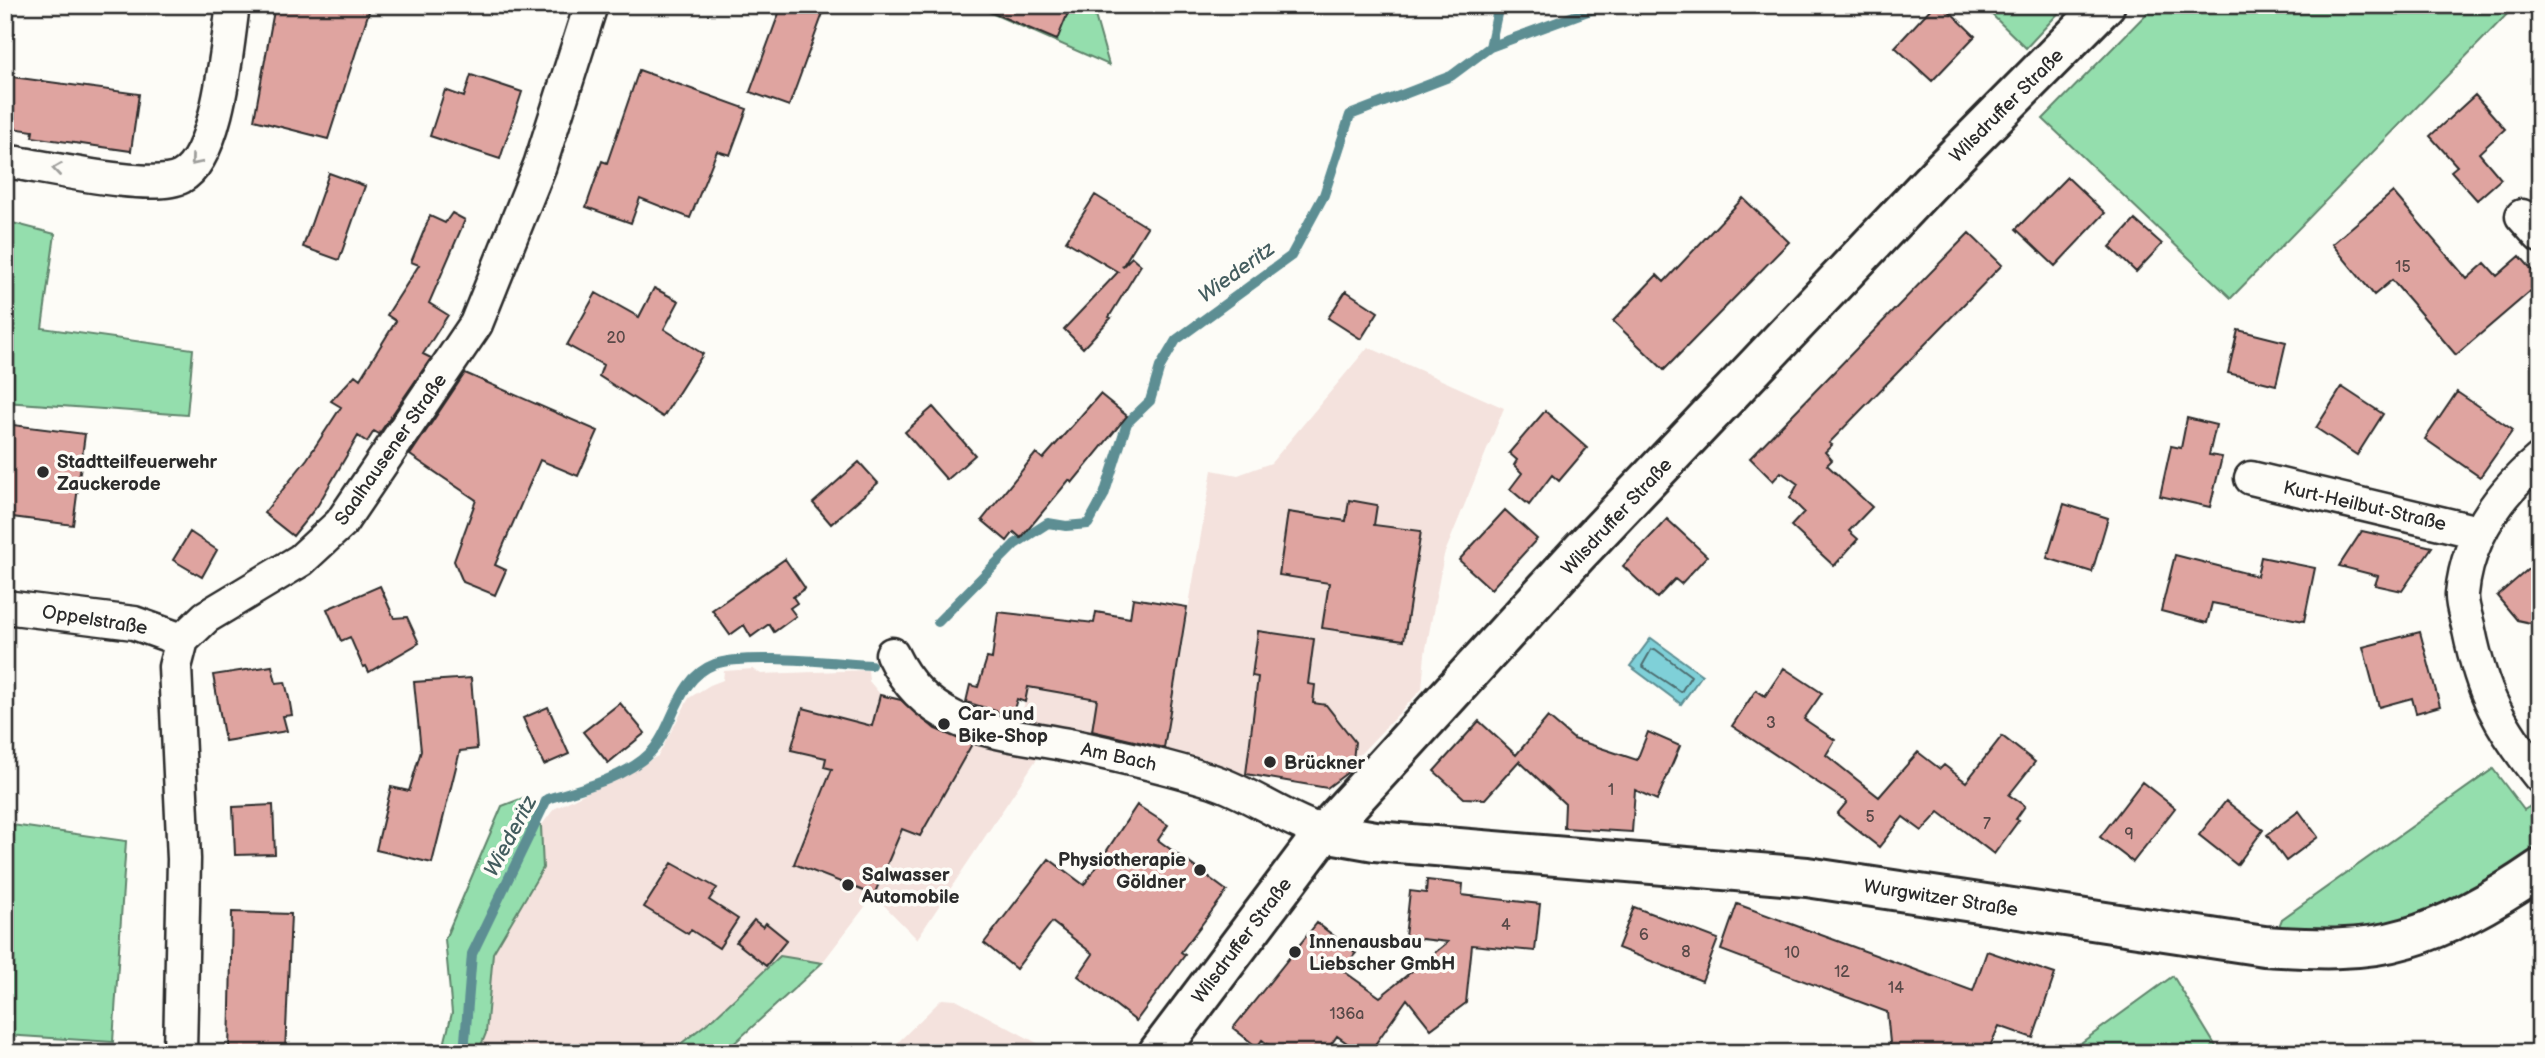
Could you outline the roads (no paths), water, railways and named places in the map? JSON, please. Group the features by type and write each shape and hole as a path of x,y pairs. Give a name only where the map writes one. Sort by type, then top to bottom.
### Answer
{"main road":[{"name":"Wilsdruffer Straße","path":"1158,1053 1324,832 1596,536 1940,172 2105,5"},
{"name":"Wurgwitzer Straße","path":"1324,832 1376,841 1807,877 2264,946 2328,949 2407,938 2509,891 2540,869"}],"street":[{"path":"5,161 157,183 183,176 203,152 215,120 233,5"},
{"name":"Saalhausener Straße","path":"182,640 206,617 301,560 341,523 476,324 532,187 591,5"},
{"path":"2540,459 2510,485 2478,532 2462,595 2478,675 2514,744 2540,777"},
{"name":"Kurt-Heilbut-Straße","path":"2251,478 2478,532"},
{"name":"Oppelstraße","path":"5,607 135,623 182,640"},
{"path":"180,1053 184,859 175,667 182,640"},
{"name":"Am Bach","path":"892,654 903,678 926,701 959,721 1003,736 1068,745 1157,764 1227,786 1300,825 1324,832"}],"water":[{"path":"1651,638 1702,675 1681,704 1630,666"}],"waterway":[{"path":"1490,47 1499,5"},
{"name":"Wiederitz","path":"938,622 1015,544 1048,523 1066,526 1088,524 1104,495 1127,423 1150,401 1160,367 1176,340 1291,256 1324,195 1350,115 1451,76 1490,47 1604,5"},
{"name":"Wiederitz","path":"464,1053 472,954 547,799 602,782 640,762 658,743 692,680 715,664 768,659 871,665"}],"place":[{"name":"Stadtteilfeuerwehr Zauckerode","path":"43,472"},
{"name":"Car- und Bike-Shop","path":"944,724"},
{"name":"Brückner","path":"1270,762"},
{"name":"Physiotherapie Göldner","path":"1200,870"},
{"name":"Salwasser Automobile","path":"848,885"},
{"name":"Innenausbau Liebscher GmbH","path":"1295,952"}]}
